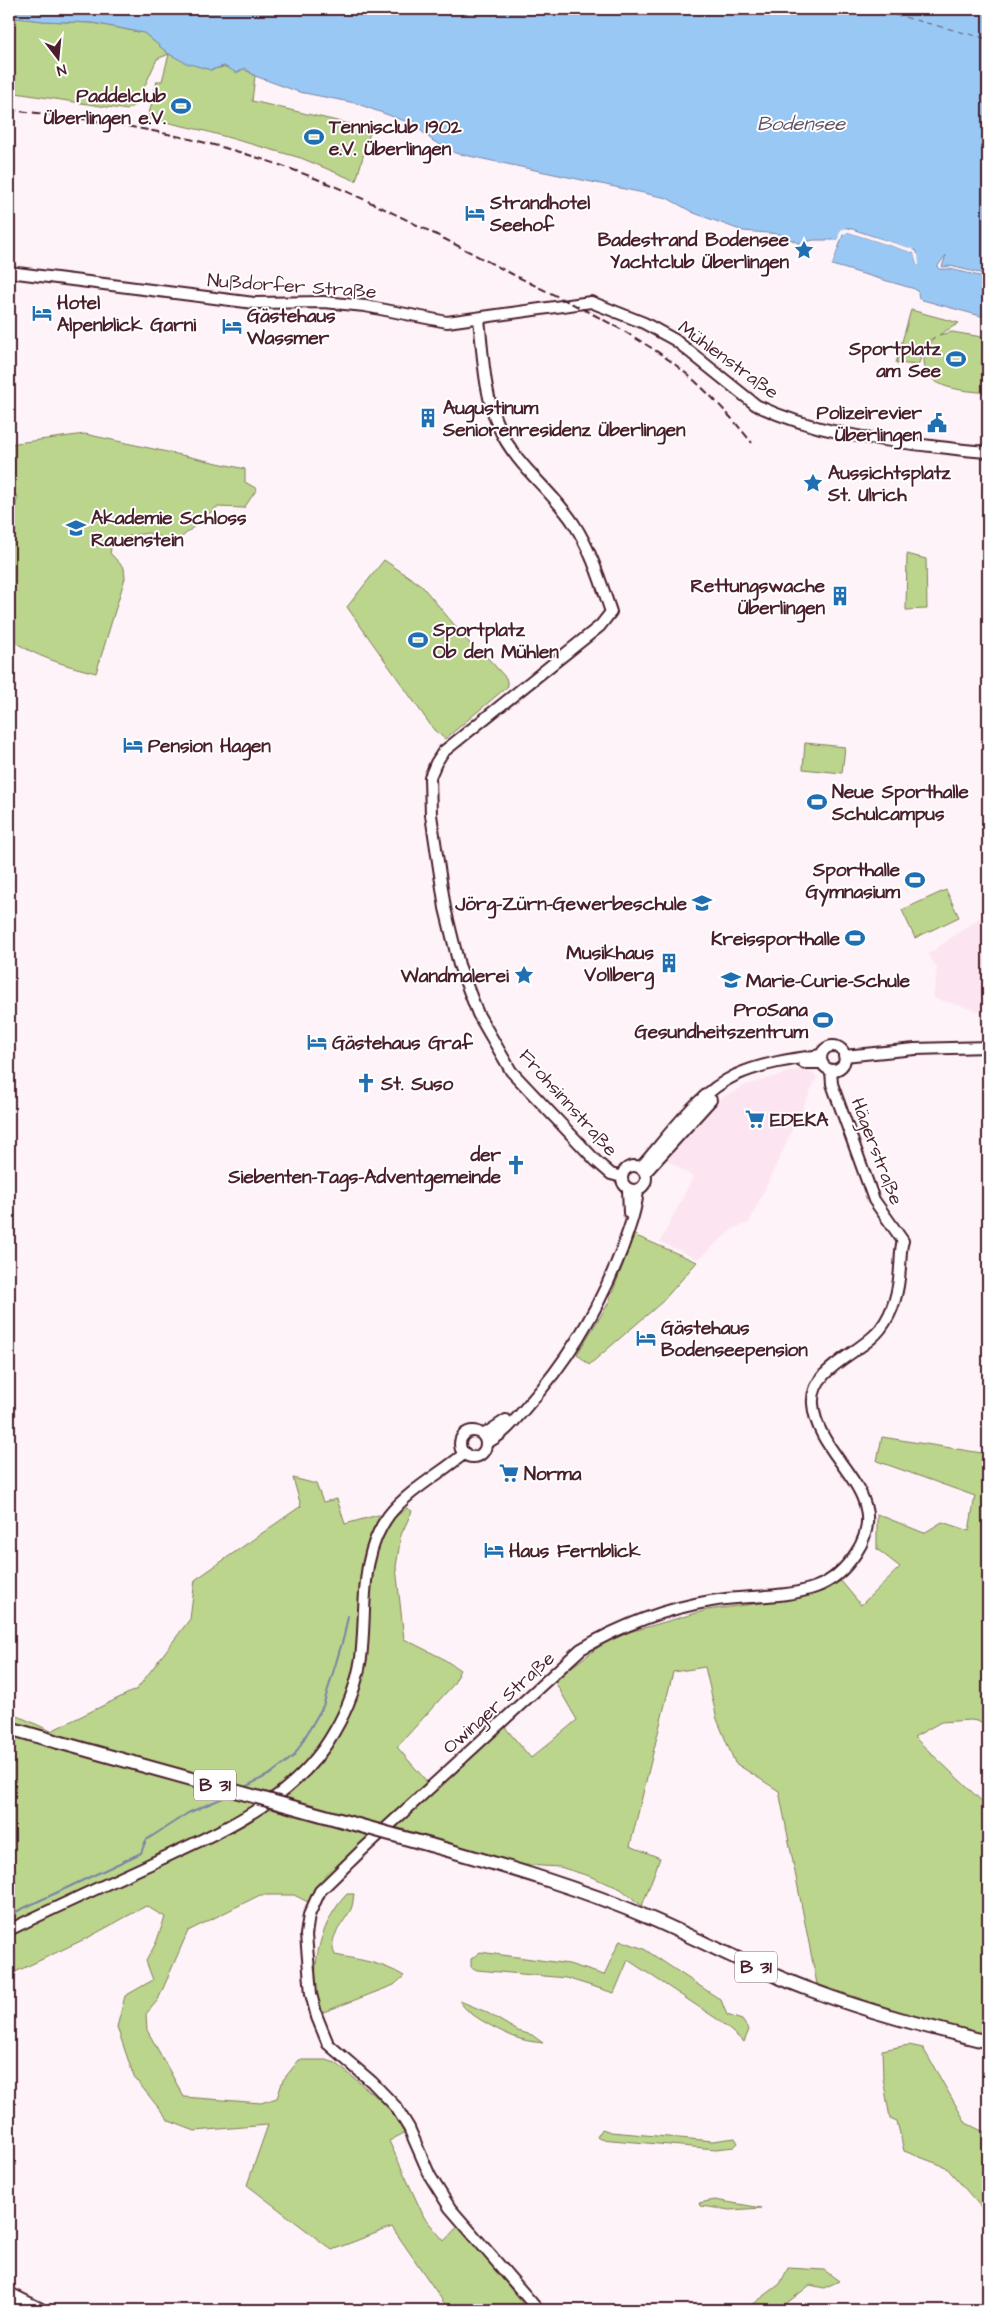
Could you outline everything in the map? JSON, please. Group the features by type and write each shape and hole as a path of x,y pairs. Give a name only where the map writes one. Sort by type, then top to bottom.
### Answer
{"highway":[{"path":"9,2295 39,2310"},
{"path":"9,2305 19,2310"}],"main road":[{"name":"B 31","path":"9,1728 504,1866 587,1893 652,1919 783,1979 837,2000 909,2022 988,2042"}],"street":[{"name":"Nußdorfer Straße","path":"9,272 254,303 324,302 365,306 447,322 479,319 572,304"},
{"name":"Mühlenstraße","path":"572,304 591,302 644,323 675,340 756,405 780,415 827,430 879,441 988,452"},
{"name":"Frohsinnstraße","path":"479,319 489,395 500,430 523,465 562,509 582,537 612,612 600,626 444,752 436,763 430,777 430,815 448,917 459,965 478,1014 511,1071 596,1161 611,1174 622,1177"},
{"path":"835,1046 841,1050 844,1056 841,1066 831,1070 822,1059 825,1049 835,1046"},
{"path":"844,1056 915,1049 988,1047"},
{"path":"643,1171 704,1105 732,1084 760,1072 781,1066 822,1059"},
{"name":"Hägerstraße","path":"831,1070 832,1084 874,1200 903,1241"},
{"path":"635,1166 643,1171 645,1183 633,1189 624,1185 622,1177 628,1168 635,1166"},
{"path":"484,1439 512,1423 557,1372 580,1337 598,1306 635,1212 633,1189"},
{"name":"Owinger Straße","path":"538,2310 450,2208 430,2176 409,2128 396,2107 372,2082 328,2044 317,2017 311,1994 306,1936 309,1915 320,1892 360,1852 581,1650 613,1630 647,1617 712,1601 794,1593 817,1587 833,1578 847,1566 860,1547 868,1524 865,1501 856,1482 820,1432 814,1415 812,1401 816,1387 825,1373 881,1329 897,1292 903,1241"},
{"path":"9,1930 230,1826 284,1791 304,1773 334,1733 354,1687 360,1660 368,1565 378,1533 389,1515 402,1502 465,1454 478,1456 484,1451 484,1439 476,1432 464,1435 461,1445 465,1454"}],"shaded area":[{"path":"988,912 988,1007 985,1013 933,998 937,968 928,954"},
{"path":"802,1068 817,1077 749,1223 734,1228 698,1259 660,1242 693,1177 664,1158 708,1105 746,1085"}],"green space":[{"path":"9,17 43,21 93,23 144,33 169,54 157,59 137,103 127,110 9,92"},
{"path":"169,54 211,70 234,67 250,72 255,76 252,101 371,129 356,181 301,158 205,131 148,118 157,81 162,81"},
{"name":"Sportplatz am See","path":"911,310 959,323 939,335 952,332 988,338 988,393 948,387 931,378 926,370 924,356 927,347 935,337 928,341 918,365 896,363"},
{"path":"85,434 245,469 245,482 257,489 244,508 217,507 176,542 148,533 113,539 110,553 124,568 125,578 96,673 40,655 9,638 9,530 18,496 9,494 9,444"},
{"path":"907,554 926,559 927,609 906,610"},
{"name":"Sportplatz Ob den Mühlen","path":"384,560 421,585 482,658 485,655 506,678 508,686 445,739 434,730 347,607"},
{"path":"805,743 845,747 842,773 803,769"},
{"path":"946,890 959,917 915,938 902,910"},
{"path":"634,1235 697,1262 662,1302 589,1365 577,1354 608,1304"},
{"path":"882,1437 988,1454 988,1723 971,1720 941,1722 914,1737 988,1807 988,2036 918,2018 817,1984 779,1791 735,1763 717,1719 705,1667 673,1672 630,1846 660,1858 642,1906 621,1889 589,1876 560,1867 525,1865 392,1826 503,1725 531,1758 577,1720 554,1680 612,1637 707,1610 799,1598 841,1581 861,1605 900,1567 877,1549 877,1514 924,1533 942,1522 969,1531 975,1496 877,1461"},
{"path":"293,1478 316,1484 323,1502 337,1499 345,1524 378,1515 395,1517 407,1508 412,1511 401,1535 396,1567 404,1639 442,1658 460,1670 459,1674 453,1685 397,1747 429,1784 319,1884 308,1902 294,1895 260,1895 188,1931 158,2000 146,2014 147,2030 184,2097 261,2103 277,2098 283,2080 299,2060 326,2060 336,2063 390,2108 404,2133 389,2141 424,2217 444,2241 459,2225 522,2303 517,2310 449,2310 392,2227 332,2250 247,2185 268,2125 195,2131 169,2121 134,2077 117,2027 125,1996 153,1980 146,1961 156,1943 165,1917 146,1906 89,1937 9,1975 9,1712 51,1731 137,1689 190,1619 195,1580 301,1506"},
{"path":"347,1894 354,1894 353,1904 334,1937 333,1949 335,1955 379,1965 404,1976 394,1985 321,2013 316,1983 318,1950 329,1920"},
{"path":"620,1940 644,1949 721,2000 727,2015 742,2020 749,2030 744,2042 717,2019 628,1960 614,1993 566,1978 477,1970 471,1967 471,1959 480,1952 569,1964 604,1975"},
{"path":"460,2001 484,2011 518,2031 532,2035 543,2043 520,2039 496,2029 469,2012"},
{"path":"909,2045 923,2048 966,2123 988,2134 988,2215 946,2167 904,2151 897,2121 890,2118 883,2078 882,2050"},
{"path":"602,2129 611,2132 713,2141 735,2138 738,2143 734,2147 716,2149 600,2139 597,2137"},
{"path":"715,2200 762,2208 731,2210 700,2206 699,2203"},
{"path":"788,2268 824,2270 839,2281 824,2288 810,2285 778,2310 752,2310 752,2305 780,2284"}],"water":[{"name":"Bodensee","path":"9,9 988,9 988,275 950,266 942,267 946,255 937,267 939,269 950,269 988,278 988,318 919,299 918,292 915,289 832,265 844,232 848,232 914,253 917,265 917,251 849,228 845,228 837,240 814,240 798,243 780,234 743,231 694,213 667,198 455,153 433,141 413,124 355,103 299,92 255,76 245,68 237,73 224,66 211,70 186,63 169,54 144,33 93,23 43,21 9,17"}],"pier":[{"path":"845,228 913,249 918,255 919,265 917,265 914,253 848,232 842,235 832,265 830,264 841,230"}],"waterway":[{"path":"245,1787 270,1774 294,1756 323,1706 348,1616"},
{"path":"9,1915 141,1853 146,1840 188,1813 230,1795"}],"ferry route":[{"path":"873,9 988,39"}],"railway":[{"path":"9,110 127,126 204,142 280,165 342,189 416,224 613,325 645,344 703,388 752,443"}],"place":[{"name":"Paddelclub Überlingen e.V.","path":"181,106"},
{"name":"Tennisclub 1902 e.V. Überlingen","path":"314,137"},
{"name":"Strandhotel Seehof","path":"475,213"},
{"name":"Badestrand Bodensee Yachtclub Überlingen","path":"804,250"},
{"name":"Hotel Alpenblick Garni","path":"42,313"},
{"name":"Gästehaus Wassmer","path":"232,326"},
{"name":"Sportplatz am See","path":"956,359"},
{"name":"Augustinum Seniorenresidenz Überlingen","path":"428,418"},
{"name":"Polizeirevier Überlingen","path":"937,423"},
{"name":"Aussichtsplatz St. Ulrich","path":"813,483"},
{"name":"Akademie Schloss Rauenstein","path":"76,528"},
{"name":"Rettungswache Überlingen","path":"840,596"},
{"name":"Sportplatz Ob den Mühlen","path":"418,640"},
{"name":"Pension Hagen","path":"133,745"},
{"name":"Neue Sporthalle Schulcampus","path":"817,802"},
{"name":"Sporthalle Gymnasium","path":"915,880"},
{"name":"Jörg-Zürn-Gewerbeschule","path":"702,903"},
{"name":"Kreissporthalle","path":"855,938"},
{"name":"Musikhaus Vollberg","path":"669,963"},
{"name":"Wandmalerei","path":"524,975"},
{"name":"Marie-Curie-Schule","path":"731,980"},
{"name":"ProSana Gesundheitszentrum","path":"823,1020"},
{"name":"Gästehaus Graf","path":"317,1042"},
{"name":"St. Suso","path":"366,1083"},
{"name":"EDEKA","path":"755,1119"},
{"name":"der Siebenten-Tags-Adventgemeinde","path":"516,1165"},
{"name":"Gästehaus Bodenseepension","path":"646,1338"},
{"name":"Norma","path":"509,1473"},
{"name":"Haus Fernblick","path":"494,1550"}]}
